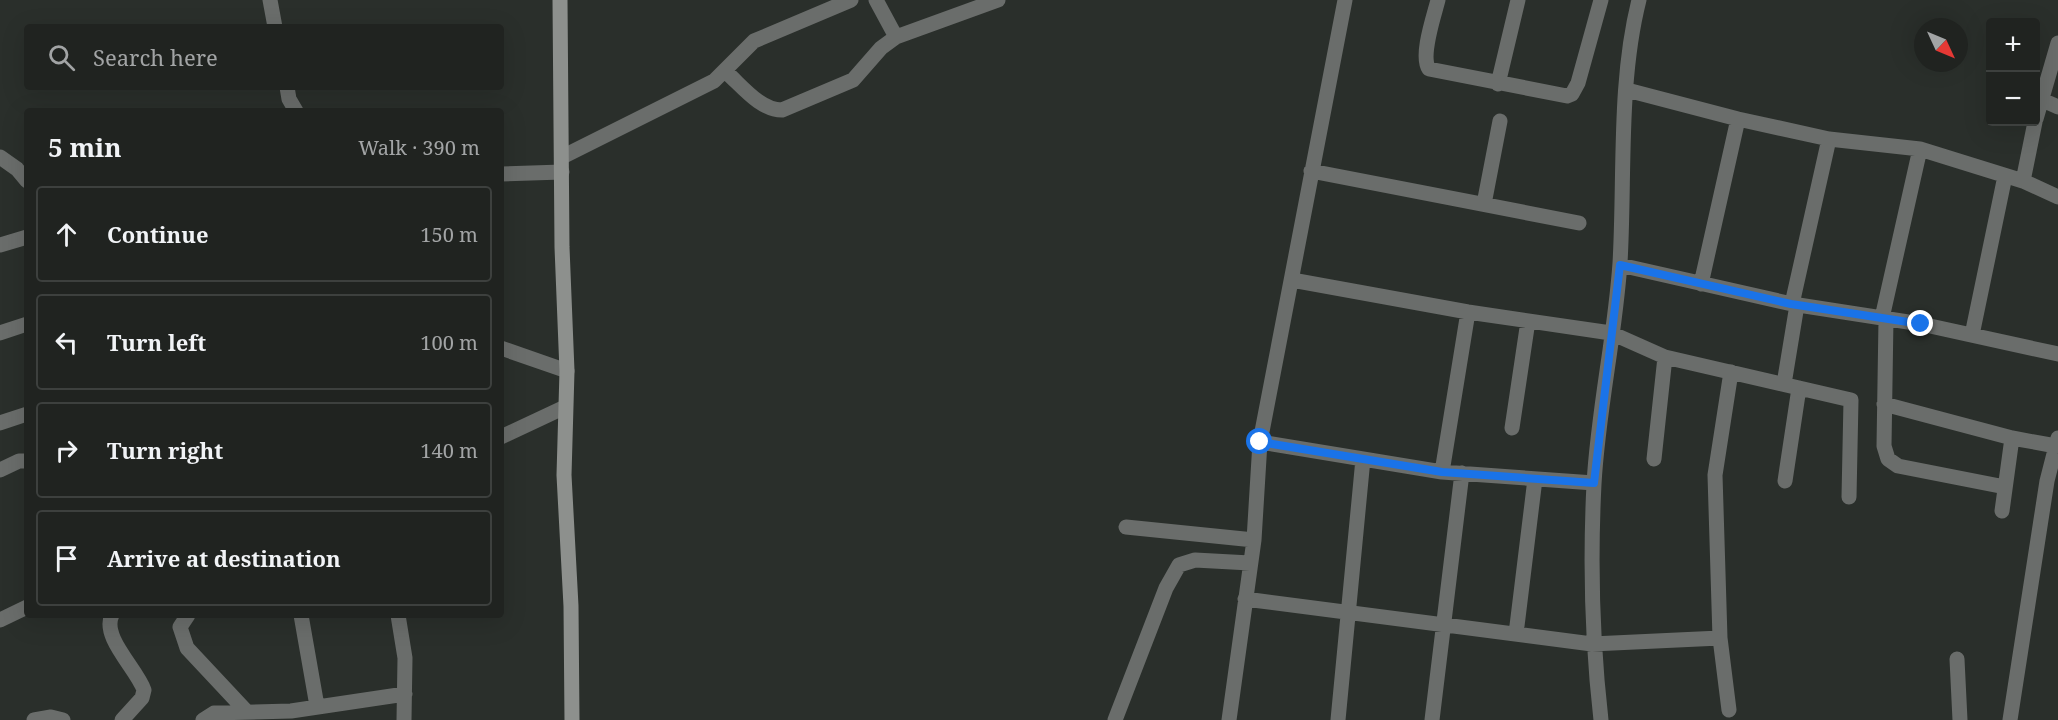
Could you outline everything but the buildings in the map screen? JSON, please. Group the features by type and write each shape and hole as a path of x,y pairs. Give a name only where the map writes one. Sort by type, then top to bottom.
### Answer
{"street":[{"path":"270,0 274,24"},
{"path":"560,0 562,247 567,370 564,475 571,606 572,720"},
{"path":"504,174 562,165 714,81 726,72 742,50 754,40 851,0"},
{"path":"876,0 896,37"},
{"path":"726,72 764,105 773,110 782,110 853,80 881,48 896,37 980,3 998,0"},
{"path":"1229,720 1254,540 1260,442 1345,0"},
{"path":"1438,0 1426,51 1427,66 1438,73 1561,95 1572,94 1578,83 1600,0"},
{"path":"1498,84 1518,0"},
{"path":"1601,720 1592,644 1594,483 1620,265 1627,90 1632,28 1639,0"},
{"path":"2058,44 2040,99 2058,107"},
{"path":"1627,90 1738,119 1829,139 1920,149 2023,181 2058,197"},
{"path":"1701,284 1738,119"},
{"path":"1484,204 1500,121"},
{"path":"2023,181 2034,126"},
{"path":"1785,481 1792,386 1794,305 1829,139"},
{"path":"1920,149 1884,319 1884,446 1887,459 1892,464 2005,487"},
{"path":"0,157 18,169 24,178"},
{"path":"1311,171 1579,222"},
{"path":"1972,335 2005,176"},
{"path":"0,245 24,238"},
{"path":"1620,265 1794,305 1972,335 2058,354"},
{"path":"1292,280 1468,312 1611,333 1665,357 1851,400 1849,497"},
{"path":"1442,472 1468,312"},
{"path":"1512,428 1528,321"},
{"path":"0,333 24,325"},
{"path":"504,349 567,370"},
{"path":"1654,459 1665,357"},
{"path":"1729,710 1720,638 1715,475 1731,372"},
{"path":"1884,404 2012,438 2057,442 2047,481 2010,720"},
{"path":"504,436 565,407"},
{"path":"0,423 24,415"},
{"path":"2002,511 2012,438"},
{"path":"1260,442 1442,472 1594,483"},
{"path":"1338,720 1363,459"},
{"path":"0,470 24,461"},
{"path":"1432,720 1462,473"},
{"path":"1516,634 1535,478"},
{"path":"1126,527 1254,540"},
{"path":"1115,720 1166,588 1179,565 1195,560 1250,563"},
{"path":"1245,599 1592,644 1720,638"},
{"path":"0,620 24,608"},
{"path":"110,618 109,627 113,638 144,690 142,698 122,720"},
{"path":"186,618 180,627 187,648 246,711"},
{"path":"302,618 317,706"},
{"path":"398,618 405,658 404,720"},
{"path":"1957,659 1960,720"},
{"path":"203,720 214,713 246,711 291,715 317,706 405,694"},
{"path":"34,720 51,717 63,720"}],"route":[{"path":"1260,442 1442,472 1594,483 1620,265 1791,304 1921,324"}]}
